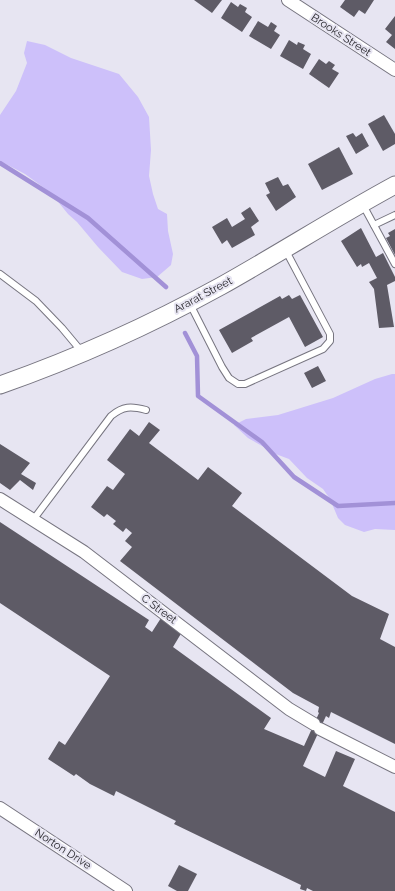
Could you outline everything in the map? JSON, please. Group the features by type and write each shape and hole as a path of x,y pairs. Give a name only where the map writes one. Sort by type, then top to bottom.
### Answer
{"main road":[{"name":"Ararat Street","path":"0,385 83,353 131,332 189,303 395,185"}],"street":[{"name":"Brooks Street","path":"288,0 395,70"},
{"name":"C Street","path":"0,499 84,552 289,708 317,727 395,767"},
{"name":"Norton Drive","path":"0,808 126,891"}],"lane":[{"path":"362,204 395,264"},
{"path":"374,225 395,215"},
{"path":"189,303 222,368 230,378 238,384 245,384 323,349 330,341 330,334 285,249"},
{"path":"0,274 36,301 83,353"},
{"path":"33,520 111,416 124,408 137,407 146,410"}],"shaded area":[{"path":"27,41 45,45 71,58 119,74 138,97 149,117 151,150 149,176 153,194 158,209 167,214 168,231 173,254 171,265 157,277 142,279 122,272 68,214 51,193 25,174 0,161 0,115 16,91 27,63 24,53"},
{"path":"395,374 395,530 375,529 364,532 345,525 338,518 330,499 323,489 307,478 289,459 273,453 248,438 234,425 246,419 278,415 333,398 375,379"}],"building":[{"path":"194,0 222,0 212,13"},
{"path":"345,0 374,0 365,14 359,10 354,17 340,7"},
{"path":"231,2 238,7 240,4 247,8 245,12 252,17 242,32 221,18"},
{"path":"395,16 395,49 386,42 392,35 385,29"},
{"path":"258,21 268,27 271,22 277,26 274,31 280,35 271,49 249,36"},
{"path":"289,40 297,45 298,42 305,45 303,49 311,54 303,69 280,56"},
{"path":"319,59 326,64 329,61 335,65 332,69 339,73 329,88 309,74"},
{"path":"384,115 395,134 395,144 383,151 368,124"},
{"path":"353,133 356,137 362,133 369,146 356,154 346,136"},
{"path":"339,147 353,174 322,190 308,164"},
{"path":"278,177 283,186 288,184 296,197 276,211 266,195 270,193 265,183"},
{"path":"250,207 259,221 251,227 255,235 232,248 227,240 222,244 212,227 227,218 232,227 245,219 241,213"},
{"path":"361,228 376,257 383,253 395,277 395,281 387,285 394,327 379,328 374,289 369,282 377,278 369,263 362,267 361,264 357,267 341,241"},
{"path":"395,229 395,255 386,238 390,236 388,233"},
{"path":"289,295 292,299 300,295 323,337 305,347 289,317 251,338 253,341 232,353 219,330 280,296 282,299"},
{"path":"318,366 326,381 312,388 304,373"},
{"path":"149,422 160,430 149,443 198,480 208,467 242,493 232,506 352,596 389,614 380,639 395,647 395,744 331,712 329,718 326,716 303,766 325,777 336,751 355,759 343,786 395,812 395,891 313,891 307,888 306,891 300,889 301,885 174,824 176,821 116,791 114,796 90,784 76,774 74,776 48,759 59,741 65,745 110,676 0,603 0,522 149,620 145,627 152,632 161,618 182,632 173,647 271,718 264,729 304,746 319,713 319,707 293,693 120,561 132,547 125,541 132,533 126,528 123,532 113,524 116,521 107,514 104,517 91,507 107,486 113,490 125,474 107,460 130,429 139,436"},
{"path":"0,444 30,463 21,474 36,483 33,490 20,480 10,490 0,483"},
{"path":"179,865 197,874 188,891 177,891 168,886"}],"waterway":[{"path":"0,163 88,218 166,287"},
{"path":"185,333 197,356 198,396 262,442 294,477 338,506 395,503"}]}
